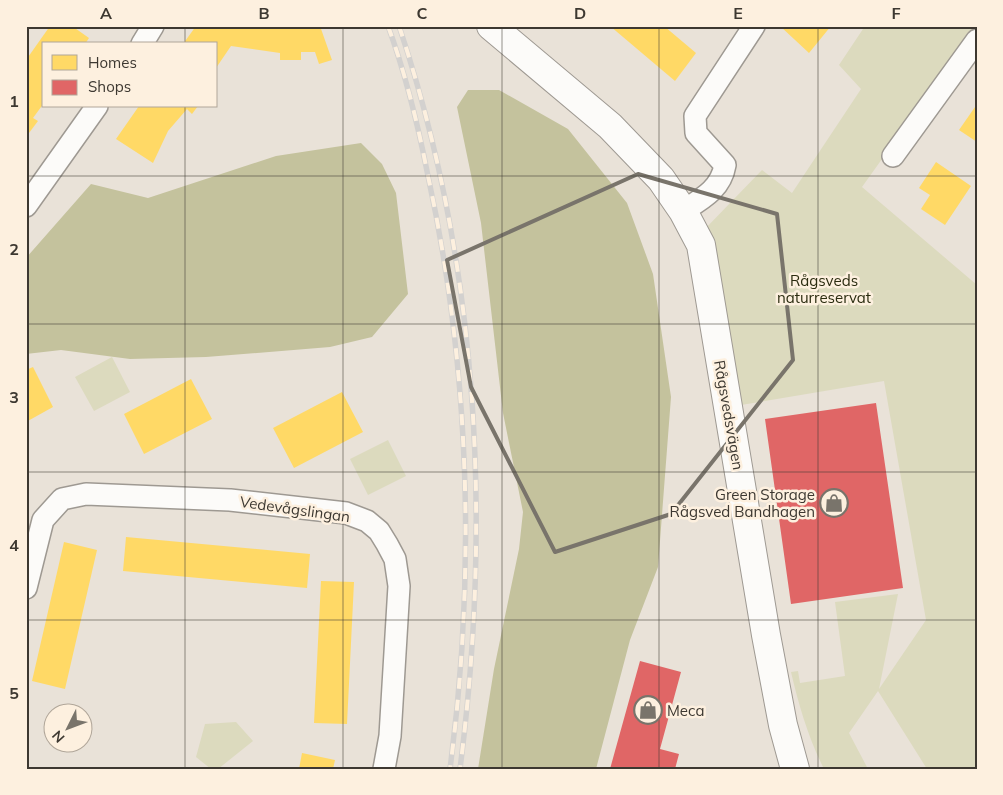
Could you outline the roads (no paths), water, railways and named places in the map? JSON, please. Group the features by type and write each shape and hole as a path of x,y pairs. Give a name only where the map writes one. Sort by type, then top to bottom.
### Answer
{"street":[{"path":"143,42 153,26"},
{"name":"Rågsvedsvägen","path":"491,26 610,126 661,179 683,211 700,246 766,635 783,725 795,769"},
{"path":"683,211 715,190 723,176 725,165 696,133 695,116 754,26"},
{"path":"893,156 977,40"},
{"path":"26,206 96,108"},
{"name":"Vedevågslingan","path":"26,588 43,520 62,500 86,494 230,500 346,513 367,522 379,531 388,544 395,559 399,586 390,736 384,769"}],"railway":[{"path":"388,26 411,100 428,176 442,249 453,323 460,397 466,546 458,695 450,769"},
{"path":"399,26 426,116 447,208 462,300 472,394 476,488 475,581 470,675 460,769"}],"place":[{"name":"Green Storage Rågsved Bandhagen","path":"834,503"},
{"name":"Meca","path":"648,710"}],"park label":[{"name":"Rågsveds naturreservat","path":"824,288"}]}
